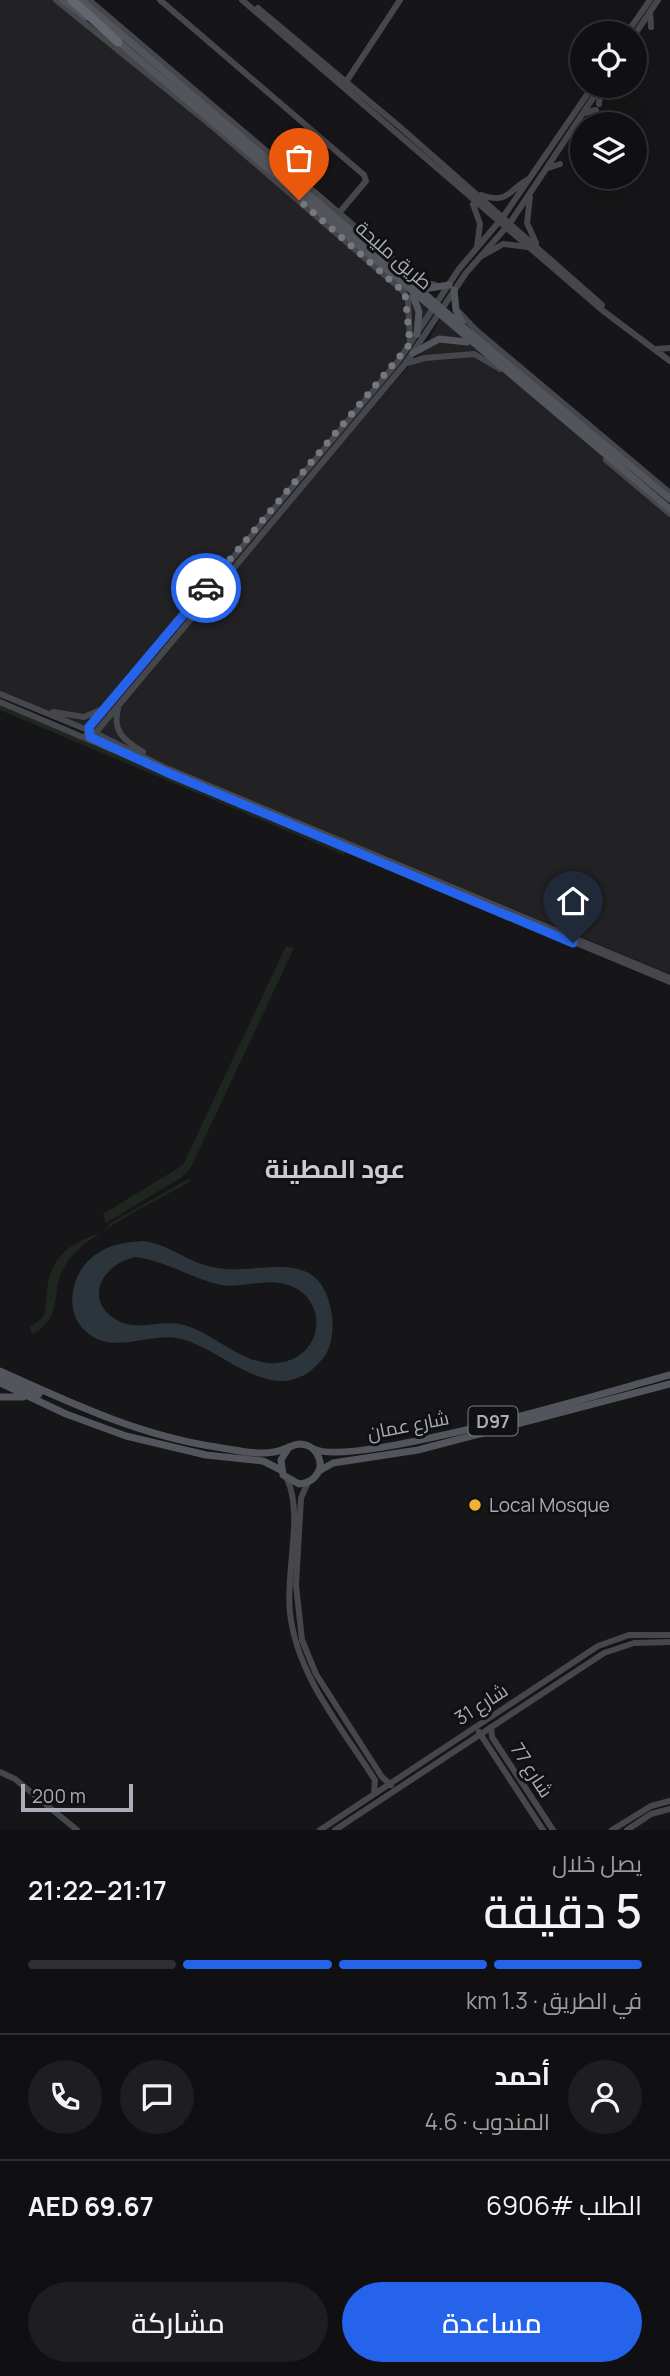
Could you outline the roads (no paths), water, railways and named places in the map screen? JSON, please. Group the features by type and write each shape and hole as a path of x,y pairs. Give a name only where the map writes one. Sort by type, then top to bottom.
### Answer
{"highway":[{"path":"73,4 118,42"}],"main road":[{"path":"63,0 73,4"},
{"name":"طريق مليحة","path":"81,0 423,289 438,309 473,344 670,511"},
{"name":"طريق مليحة","path":"118,42 249,151 361,251 438,309"},
{"path":"238,148 249,151"},
{"path":"378,262 438,309 464,325 670,499"},
{"path":"404,284 418,307 417,334"},
{"path":"423,289 451,287 455,306 464,325"},
{"path":"413,353 439,339 459,339 473,344"},
{"path":"656,481 659,490"},
{"path":"0,1371 116,1422 181,1441 266,1453 299,1444 313,1450 319,1457 318,1472 308,1482 295,1483 287,1479 281,1470 263,1461 217,1457 138,1440 32,1399 0,1383"},
{"name":"شارع عمان","path":"313,1450 323,1453 353,1452 420,1441 670,1375"},
{"path":"0,1377 53,1400 62,1399"},
{"name":"شارع عمان","path":"318,1472 333,1463 418,1450 670,1384"},
{"path":"0,1397 32,1399"},
{"path":"281,1470 282,1455 289,1447"}],"street":[{"path":"56,0 361,251 406,295 410,344"},
{"path":"89,0 302,185 423,283 439,284 455,275"},
{"path":"160,0 365,176 365,182 339,213"},
{"path":"242,0 541,251 602,305 602,310"},
{"path":"248,0 346,82 471,194 480,219 477,248"},
{"path":"346,82 400,0"},
{"path":"635,21 650,0"},
{"path":"644,21 658,0"},
{"path":"650,12 651,27"},
{"path":"89,734 121,701 405,364 451,287 455,275 501,220 585,98"},
{"path":"587,112 598,107 599,98"},
{"path":"451,287 507,225 570,132"},
{"path":"546,169 560,164"},
{"path":"471,194 502,198 531,178"},
{"path":"532,190 527,223 541,251"},
{"path":"507,225 528,247 602,310 669,358"},
{"path":"478,258 503,244 528,247"},
{"path":"455,306 476,330 670,493"},
{"path":"89,734 112,701 438,309"},
{"path":"656,349 670,348"},
{"path":"405,364 429,358 480,355 547,406"},
{"path":"0,694 10,702 166,772 670,980"},
{"path":"0,702 79,717 97,712 112,701"},
{"path":"121,701 116,716 119,733 155,762"},
{"path":"10,702 670,980"},
{"path":"89,734 166,772"},
{"path":"287,1479 293,1500 289,1607 297,1648 314,1686 375,1780 374,1794"},
{"path":"308,1482 301,1498 296,1585 300,1630 316,1674 375,1766 390,1784 390,1791 372,1806"},
{"name":"شارع 31","path":"320,1830 606,1642 637,1634 670,1634"},
{"name":"شارع 31","path":"335,1830 610,1650 634,1643 670,1642"},
{"path":"480,1734 478,1730 490,1718"},
{"name":"شارع 77","path":"491,1727 492,1737 553,1830"},
{"name":"شارع 77","path":"480,1734 543,1830"},
{"path":"375,1766 386,1777 397,1779"},
{"path":"0,1772 15,1779 77,1830"},
{"path":"521,1796 527,1795 535,1803"},
{"path":"619,1828 651,1806 670,1801"},
{"path":"619,1828 670,1809"}],"place":[{"name":"Local Mosque","path":"475,1505"}],"district":[{"name":"عود المطينة","path":"335,1168"}]}
